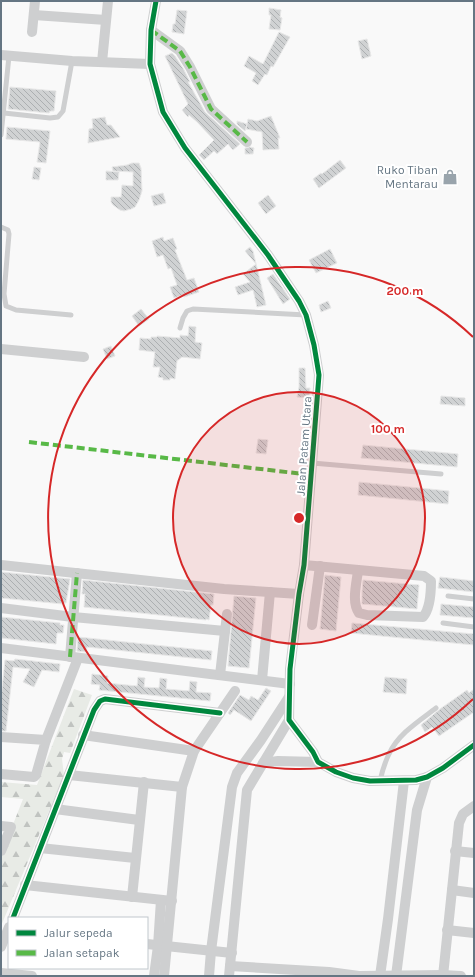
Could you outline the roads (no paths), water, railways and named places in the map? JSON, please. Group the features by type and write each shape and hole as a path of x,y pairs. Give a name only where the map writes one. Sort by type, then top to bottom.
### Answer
{"street":[{"path":"32,32 35,1"},
{"path":"102,62 108,1"},
{"name":"Jalan Patam Utara","path":"156,1 151,30 150,64 163,112 185,148 268,255 299,301 306,315 314,346 319,375 304,565 299,594 290,684 289,720"},
{"path":"34,15 106,20"},
{"path":"151,30 180,52 190,67 211,108 247,142"},
{"path":"5,56 150,64"},
{"path":"1,349 84,357"},
{"path":"1,565 224,589 299,594"},
{"path":"304,565 424,576 431,581 428,606 425,615 423,617 367,615 360,613 356,606 355,599 358,570"},
{"path":"312,624 320,566"},
{"path":"1,774 36,775 46,740 74,657 73,617 77,573"},
{"path":"262,680 270,592"},
{"path":"1,608 73,617 225,630"},
{"path":"220,675 227,614"},
{"path":"1,648 290,684"},
{"path":"154,976 163,946 172,901 182,787 194,751 235,691"},
{"path":"209,976 232,787 237,773 261,740 290,695"},
{"path":"12,917 69,775 83,735 94,710 100,701 105,699 220,713"},
{"path":"318,762 313,752 289,720 247,790 230,971 329,972 359,976 461,976"},
{"path":"83,735 194,751"},
{"path":"1,737 46,740"},
{"path":"263,763 278,761 318,762 336,772 353,778 370,781 416,780 443,768 474,745"},
{"path":"69,775 182,787"},
{"path":"396,975 417,810 427,776"},
{"path":"380,976 404,780"},
{"path":"132,897 144,782"},
{"path":"443,975 459,823 462,814 474,806"},
{"path":"55,809 139,820"},
{"path":"462,814 474,815"},
{"path":"1,826 10,827 1,851"},
{"path":"40,848 135,858"},
{"path":"456,851 474,853"},
{"path":"25,885 172,901"},
{"path":"452,890 474,893"},
{"path":"161,900 164,976"},
{"path":"448,930 474,933"},
{"path":"1,947 8,932"},
{"path":"148,944 232,953"},
{"path":"1,973 32,976"}],"lane":[{"path":"1,135 4,113 5,56"},
{"path":"4,113 50,118 58,117 63,111 72,60"},
{"path":"1,227 8,230 9,234 4,294 6,306 16,310 71,315"},
{"path":"180,328 187,311 193,309 306,315"},
{"path":"312,463 441,474"},
{"path":"448,596 474,599"},
{"path":"443,623 474,627"},
{"path":"380,781 389,754 394,746 409,729 436,708"}],"place":[{"name":"Ruko Tiban Mentarau","path":"450,177"}]}
